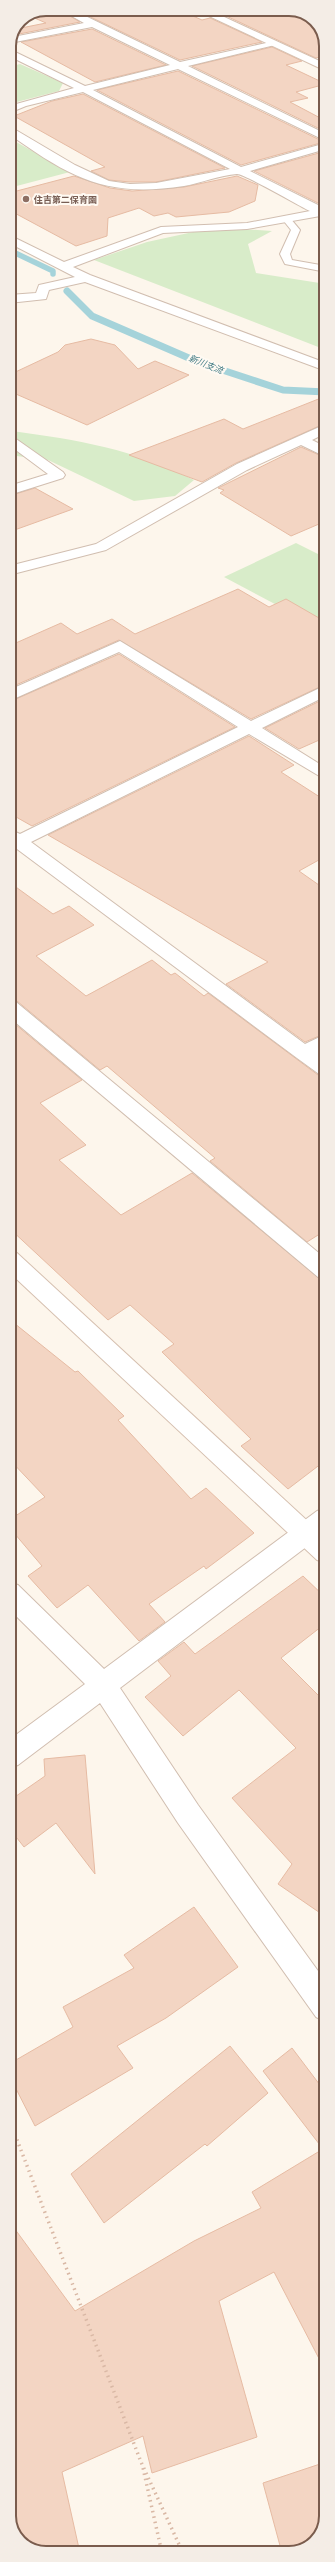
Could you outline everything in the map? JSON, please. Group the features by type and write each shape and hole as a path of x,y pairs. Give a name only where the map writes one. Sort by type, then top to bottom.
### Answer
{"street":[{"path":"77,16 319,135"},
{"path":"215,16 319,65"},
{"path":"17,39 91,24"},
{"path":"16,107 22,104 272,43"},
{"path":"16,55 319,210"},
{"path":"16,133 90,178 113,186 146,189 239,170 319,148"},
{"path":"64,266 161,230 247,226 319,214"},
{"path":"16,242 86,278 319,364"},
{"path":"16,298 42,296 42,288 86,278"},
{"path":"16,570 101,547 174,504 300,439 319,431"},
{"path":"300,439 319,450"},
{"path":"16,443 58,475 16,489"},
{"path":"16,693 120,646 253,727 319,770"},
{"path":"16,838 253,727 319,694"},
{"path":"16,843 319,1064"},
{"path":"16,1013 319,1265"},
{"path":"304,1053 319,1045"},
{"path":"16,1265 319,1545"},
{"path":"16,1751 319,1524"},
{"path":"16,1600 103,1685 188,1814 319,1998"}],"lane":[{"path":"287,220 296,230 286,254 288,262 319,269"}],"path":[{"path":"16,2137 141,2462 180,2546"},
{"path":"141,2462 160,2546"}],"green space":[{"path":"20,64 63,83 59,91 16,102 16,65"},
{"path":"16,142 70,172 16,186"},
{"path":"242,229 272,231 248,244 256,273 319,283 319,347 94,260 147,242 193,232"},
{"path":"16,432 105,447 172,469 194,480 175,496 134,501 48,460 16,456"},
{"path":"296,543 319,554 319,627 224,577"}],"building":[{"path":"46,16 70,16 80,22 18,34 22,28 46,23 35,18"},
{"path":"89,16 193,16 202,20 210,18 262,42 180,60"},
{"path":"226,16 293,16 302,19 314,29 318,38 319,57 316,58"},
{"path":"92,29 166,65 95,82 21,42"},
{"path":"272,47 302,61 286,65 319,81 319,86 296,92 308,98 290,102 319,117 319,129 192,66"},
{"path":"178,71 319,140 319,143 241,165 97,90"},
{"path":"83,94 225,168 156,182 109,180 91,171 105,167 16,117 16,115 52,101"},
{"path":"319,153 319,204 254,171"},
{"path":"74,176 110,188 132,191 184,187 237,176 258,185 255,201 229,212 176,217 168,213 154,216 139,208 108,218 107,236 76,246 16,214 16,191"},
{"path":"91,339 115,345 138,369 155,361 189,375 87,425 16,394 16,372 58,352 65,345"},
{"path":"319,399 319,426 236,463 202,482 129,455 224,419 243,429"},
{"path":"301,447 319,455 319,524 291,536 220,493 224,490 218,488"},
{"path":"35,488 73,509 16,529 16,494"},
{"path":"238,589 269,607 286,599 319,618 319,687 251,719 119,640 16,685 16,643 61,623 77,634 112,619 135,634"},
{"path":"119,654 235,727 32,826 16,817 16,699"},
{"path":"319,701 319,740 299,749 265,728"},
{"path":"249,736 294,765 281,772 319,796 319,860 299,871 319,885 319,1036 305,1042 226,984 268,962 48,835"},
{"path":"16,887 53,914 69,906 94,925 36,956 86,996 152,960 171,975 175,973 204,996 208,993 319,1075 319,1234 307,1242 210,1161 215,1158 107,1066 100,1070 17,1001"},
{"path":"16,1025 82,1080 40,1103 86,1145 59,1160 121,1215 192,1173 319,1278 319,1465 288,1489 241,1446 251,1439 162,1352 174,1344 130,1305 108,1320 16,1235"},
{"path":"16,1325 75,1372 78,1371 124,1416 118,1420 191,1499 206,1488 254,1533 206,1569 204,1566 149,1604 165,1622 139,1641 88,1585 57,1608 28,1576 42,1566 16,1535 16,1516 45,1497 16,1466"},
{"path":"303,1576 319,1591 319,1628 281,1658 319,1696 319,1912 278,1884 292,1864 232,1798 296,1748 239,1690 183,1736 145,1697 171,1676 158,1661 184,1642 195,1654"},
{"path":"85,1755 95,1874 56,1823 24,1847 16,1837 16,1796 45,1776 44,1759"},
{"path":"194,1907 238,1967 166,2018 117,2046 133,2068 35,2126 16,2089 16,2060 73,2027 63,2007 134,1968 124,1955"},
{"path":"230,2046 268,2093 207,2146 205,2144 104,2223 71,2174"},
{"path":"292,2048 319,2084 319,2144 263,2071"},
{"path":"319,2151 319,2359 274,2272 219,2301 257,2437 152,2473 143,2436 62,2472 78,2546 42,2546 31,2542 20,2531 16,2518 16,2231 75,2311 194,2241 261,2208 252,2192"},
{"path":"319,2464 319,2516 315,2531 307,2540 297,2545 280,2546 263,2483"}],"waterway":[{"path":"16,253 53,271 53,274"},
{"name":"新川支流","path":"67,291 92,316 198,362 283,390 319,392"}],"place":[{"name":"住吉第二保育園","path":"26,199"}]}
